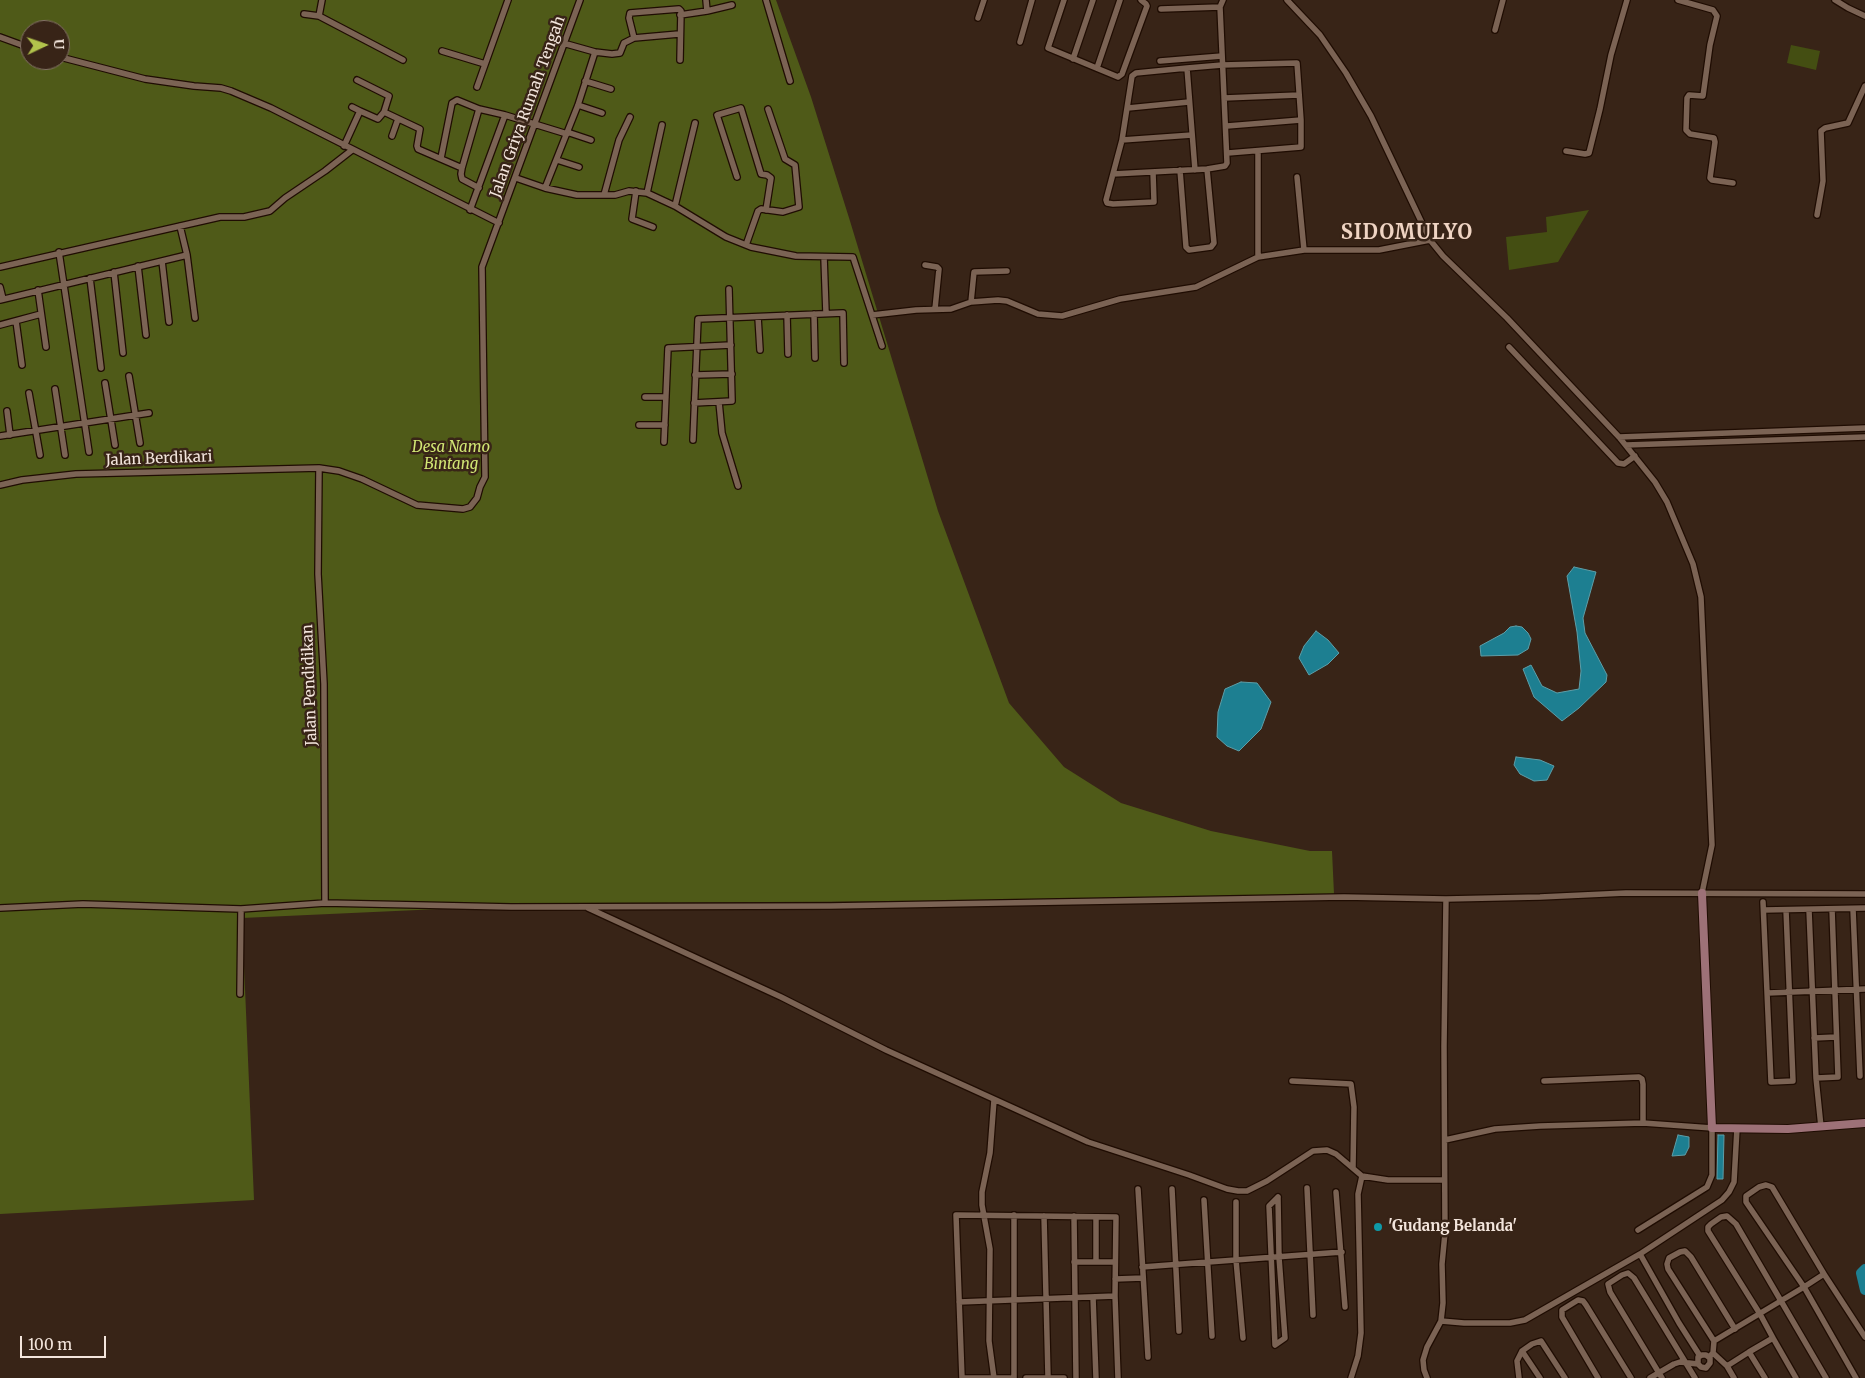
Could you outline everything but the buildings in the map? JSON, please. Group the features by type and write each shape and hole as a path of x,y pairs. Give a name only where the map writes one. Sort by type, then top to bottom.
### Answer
{"street":[{"path":"319,16 322,0"},
{"path":"477,88 508,0"},
{"name":"Jalan Griya Rumah Tengah","path":"320,468 339,470 417,505 463,509 469,508 477,498 485,477 482,267 580,0"},
{"path":"706,0 708,11"},
{"path":"766,0 790,81"},
{"path":"978,18 984,0"},
{"path":"1020,42 1032,0"},
{"path":"1064,0 1048,48 1116,77 1120,77 1122,74 1147,6 1141,0"},
{"path":"1073,59 1093,0"},
{"path":"1097,68 1120,0"},
{"path":"1113,174 1207,169 1225,166 1228,162 1220,8 1223,0"},
{"path":"1287,0 1320,35 1346,73 1371,116 1430,240 1443,256 1508,318 1635,456 1655,482 1667,502 1693,564 1701,597 1712,845 1702,893 1712,1128 1712,1175 1707,1187 1638,1230"},
{"path":"1495,30 1503,0"},
{"path":"1566,151 1588,153 1600,108 1610,55 1627,0"},
{"path":"1678,0 1713,10 1717,16 1710,44 1703,96 1690,95 1687,98 1686,130 1690,134 1714,138 1710,178 1712,180 1733,183"},
{"path":"1835,0 1865,16"},
{"path":"680,15 732,5"},
{"path":"1161,9 1220,8"},
{"path":"634,38 628,16 630,13 679,9 680,60"},
{"path":"304,14 319,16 373,46 403,60"},
{"path":"563,43 595,52 607,54 620,53 624,43 634,38 679,34"},
{"path":"0,37 20,44"},
{"path":"442,51 485,64"},
{"path":"545,188 578,105 595,52"},
{"path":"1160,61 1222,56"},
{"path":"70,60 145,79 221,88 231,91 271,108 499,223"},
{"path":"1153,172 1155,200 1152,203 1108,204 1106,200 1122,140 1131,79 1136,72 1222,65 1296,63 1298,66 1301,147 1228,153"},
{"path":"1187,68 1195,170"},
{"path":"483,71 491,74"},
{"path":"352,107 378,119 384,112 388,96 357,80"},
{"path":"585,81 611,89"},
{"path":"1817,215 1823,181 1821,131 1825,128 1848,123 1865,86"},
{"path":"1224,98 1299,94"},
{"path":"441,158 453,102 459,100 479,109 591,140"},
{"path":"1128,108 1189,102"},
{"path":"578,105 602,113"},
{"path":"737,176 717,114 741,108 761,174 771,178 766,210"},
{"path":"479,109 461,174 462,179 479,188"},
{"path":"746,245 758,211 761,209 783,212 800,207 795,165 785,159 768,109"},
{"path":"344,146 360,112"},
{"path":"384,112 421,130 417,149 462,168"},
{"path":"470,210 505,115"},
{"path":"604,195 619,140 630,117"},
{"path":"392,136 398,119"},
{"path":"1227,126 1301,120"},
{"path":"675,206 695,123"},
{"path":"647,193 662,125"},
{"path":"1122,140 1192,136"},
{"path":"0,267 59,252 220,217 244,217 270,211 284,198 325,171 352,150"},
{"path":"1258,151 1258,257"},
{"path":"557,160 580,166"},
{"path":"1180,170 1186,247 1189,250 1211,247 1214,243 1207,169"},
{"path":"1296,177 1304,250"},
{"path":"516,178 545,188 577,195 604,195 636,191 647,193 675,206 726,237 746,245 796,256 853,257 882,346"},
{"path":"636,191 632,219 653,226"},
{"path":"180,226 195,318"},
{"path":"872,315 951,309 970,302 1007,301 1030,312 1062,316 1120,299 1196,287 1258,257 1304,250 1379,250 1430,240"},
{"path":"59,252 89,452"},
{"path":"0,286 1,299 186,255"},
{"path":"824,257 826,314"},
{"path":"162,261 169,322"},
{"path":"138,266 146,335"},
{"path":"925,266 937,267 939,269 935,309"},
{"path":"970,302 974,272 1007,270"},
{"path":"114,272 123,353"},
{"path":"90,278 100,368"},
{"path":"694,403 732,401 729,289"},
{"path":"38,290 46,347"},
{"path":"693,440 698,319 843,312 844,363"},
{"path":"0,326 41,314"},
{"path":"814,314 816,358"},
{"path":"787,315 788,354"},
{"path":"758,317 760,350"},
{"path":"16,321 22,365"},
{"path":"664,442 668,348 731,345"},
{"path":"1509,347 1618,463 1624,464 1635,456"},
{"path":"695,375 732,374"},
{"path":"129,376 140,443"},
{"path":"105,382 115,445"},
{"path":"54,390 65,455"},
{"path":"29,393 40,455"},
{"path":"645,397 666,397"},
{"path":"719,402 722,433 738,486"},
{"path":"7,411 10,435"},
{"path":"0,436 150,413"},
{"path":"639,425 665,425"},
{"path":"1619,437 1865,428"},
{"path":"1815,429 1816,438"},
{"path":"1626,445 1865,437"},
{"name":"Jalan Berdikari","path":"0,485 22,480 76,474 320,468"},
{"name":"Jalan Pendidikan","path":"320,468 318,574 324,684 325,903"},
{"path":"0,908 83,904 241,909 325,903 587,907 968,905 1076,901 1344,897 1446,899 1626,893 1865,894"},
{"path":"1427,1378 1423,1360 1427,1347 1441,1321 1443,1303 1446,899"},
{"path":"1763,902 1771,1082 1793,1081 1786,910"},
{"path":"587,907 781,997 886,1050 1088,1142 1238,1191 1247,1191 1267,1182 1313,1151 1327,1150 1336,1154 1362,1176 1388,1180 1444,1180"},
{"path":"1764,910 1865,908"},
{"path":"240,994 241,909"},
{"path":"1816,1078 1838,1077 1832,909"},
{"path":"1854,909 1860,1076"},
{"path":"1809,910 1816,1078 1821,1126"},
{"path":"1768,993 1865,989"},
{"path":"1814,1038 1836,1037"},
{"path":"1544,1081 1639,1077 1643,1084 1643,1123"},
{"path":"1292,1081 1342,1082 1351,1084 1354,1107 1353,1167"},
{"path":"994,1100 990,1153 982,1192 982,1205 990,1256 990,1341 994,1377"},
{"path":"1445,1140 1495,1129 1643,1123 1712,1128 1788,1129 1865,1123"},
{"path":"1441,1321 1510,1323 1524,1320 1640,1254 1722,1200 1729,1192 1734,1182 1737,1128"},
{"path":"1350,1378 1358,1356 1361,1326 1358,1194 1362,1176"},
{"path":"1856,1378 1804,1287 1746,1202 1746,1196 1759,1187 1766,1185 1772,1187 1824,1274 1865,1337"},
{"path":"1307,1188 1312,1315"},
{"path":"1138,1189 1148,1357"},
{"path":"1172,1189 1179,1331"},
{"path":"1336,1192 1345,1307"},
{"path":"1278,1197 1279,1257 1285,1338 1275,1345 1269,1206 1278,1197"},
{"path":"1204,1200 1212,1336"},
{"path":"1236,1202 1236,1260 1243,1338"},
{"path":"1010,1378 962,1378 956,1215 1116,1217 1115,1296 1118,1378"},
{"path":"1014,1216 1014,1378"},
{"path":"1044,1216 1048,1377"},
{"path":"1074,1216 1076,1378"},
{"path":"1796,1378 1760,1314 1708,1231 1708,1227 1721,1217 1727,1216 1736,1224 1826,1378"},
{"path":"1096,1217 1096,1262"},
{"path":"1650,1378 1660,1376 1674,1364 1698,1364 1701,1367 1708,1367 1714,1341 1668,1270 1669,1258 1685,1251 1691,1257 1735,1329"},
{"path":"1142,1267 1342,1252"},
{"path":"1640,1254 1700,1356"},
{"path":"1074,1262 1115,1262"},
{"path":"1660,1376 1610,1292 1608,1284 1622,1275 1628,1273 1634,1278 1695,1378"},
{"path":"1714,1341 1824,1274"},
{"path":"1115,1279 1143,1278"},
{"path":"959,1302 1115,1296"},
{"path":"1093,1297 1096,1378"},
{"path":"1598,1378 1562,1318 1562,1310 1578,1300 1583,1301 1586,1305 1631,1378"},
{"path":"1727,1366 1773,1338"},
{"path":"1519,1378 1517,1361 1522,1351 1532,1344 1541,1341 1565,1378"},
{"path":"1522,1351 1540,1378"},
{"path":"1749,1352 1765,1378"},
{"path":"1698,1364 1697,1360 1700,1356 1704,1354 1711,1355 1727,1366 1734,1378"},
{"path":"1026,1378 1064,1378"}],"green space":[{"name":"Desa Namo Bintang","path":"0,0 776,0 811,97 938,511 1009,703 1064,767 1121,803 1211,831 1310,851 1332,851 1334,894 968,901 571,903 242,918 254,1200 0,1214"},
{"path":"1791,45 1820,51 1816,70 1787,63"},
{"path":"1589,210 1558,262 1509,270 1506,237 1547,232 1546,217"}],"water":[{"path":"1574,567 1596,572 1583,618 1585,633 1607,675 1606,682 1579,708 1562,721 1534,697 1523,669 1531,665 1542,686 1557,693 1579,689 1581,671 1577,632 1567,576"},
{"path":"1510,627 1522,627 1528,633 1531,639 1528,649 1518,655 1481,656 1480,646 1504,633"},
{"path":"1316,631 1328,640 1339,653 1328,664 1309,675 1299,658 1304,646"},
{"path":"1241,682 1257,683 1271,702 1261,729 1239,751 1227,746 1217,737 1218,712 1225,689"},
{"path":"1516,757 1540,760 1554,766 1547,780 1534,781 1520,774 1514,765"},
{"path":"1678,1135 1689,1137 1689,1147 1685,1155 1672,1156"},
{"path":"1718,1135 1724,1135 1723,1179 1717,1179"}],"waterway":[{"path":"1865,1269 1861,1273 1865,1290"}],"place":[{"name":"'Gudang Belanda'","path":"1378,1227"}],"district":[{"name":"SIDOMULYO","path":"1407,233"}]}
